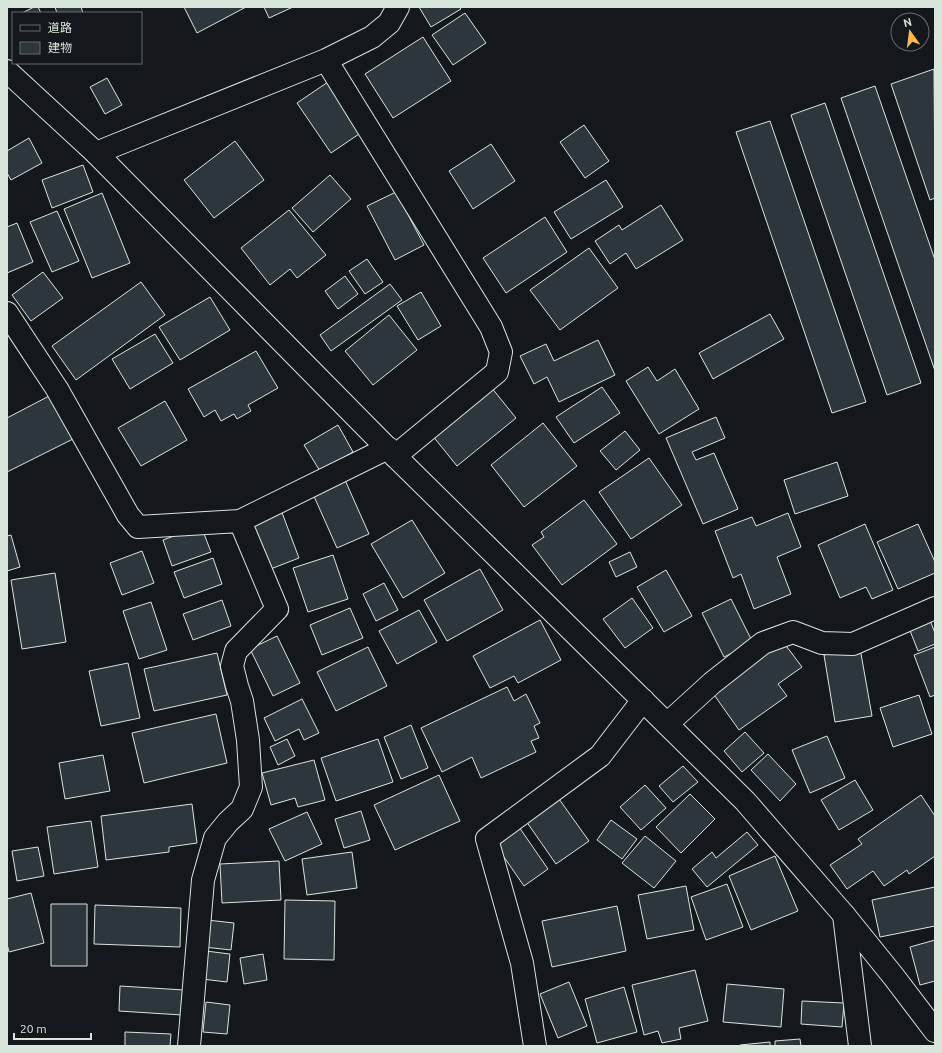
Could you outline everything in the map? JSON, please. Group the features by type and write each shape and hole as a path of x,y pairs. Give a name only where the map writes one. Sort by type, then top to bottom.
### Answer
{"street":[{"path":"96,153 326,60 372,37 389,23 398,7"},
{"path":"7,313 57,389 128,515 138,527 240,521 391,452 497,372 501,352 491,327 326,60"},
{"path":"7,71 96,153 391,452 745,801 844,915 935,1031"},
{"path":"189,1046 203,880 215,838 228,822 242,809 251,787 248,740 242,701 232,666 236,650 277,609 240,521"},
{"path":"667,724 763,642 793,632 822,643 853,644 935,608"},
{"path":"535,1046 522,963 487,839 600,756 643,700"},
{"path":"844,915 860,1046"}],"building":[{"path":"34,7 38,7 40,12 24,12"},
{"path":"55,7 81,7 83,12 57,12"},
{"path":"184,7 246,7 197,33"},
{"path":"264,7 293,7 269,18"},
{"path":"419,7 459,7 461,9 431,27"},
{"path":"465,13 486,43 453,65 432,35"},
{"path":"423,37 451,81 393,118 365,74"},
{"path":"934,69 935,198 930,200 891,84"},
{"path":"107,78 122,105 105,114 90,87"},
{"path":"328,82 362,132 331,153 297,103"},
{"path":"875,86 935,260 935,371 841,98"},
{"path":"825,103 921,383 887,395 791,115"},
{"path":"770,121 866,402 832,413 736,132"},
{"path":"584,125 609,161 585,178 560,142"},
{"path":"29,138 42,163 11,180 7,173 7,151"},
{"path":"235,141 264,180 214,218 184,180"},
{"path":"491,144 515,181 473,209 449,171"},
{"path":"83,165 93,192 52,208 42,180"},
{"path":"330,175 351,199 313,232 292,208"},
{"path":"606,180 623,207 571,239 554,212"},
{"path":"396,192 424,245 395,260 367,206"},
{"path":"102,193 130,263 92,278 64,209"},
{"path":"661,205 683,240 636,269 626,253 610,264 595,241 619,225 622,230"},
{"path":"289,210 326,255 297,278 290,269 270,285 241,248"},
{"path":"57,211 79,261 52,272 30,222"},
{"path":"545,217 567,252 506,293 483,258"},
{"path":"17,223 33,262 7,273 7,227"},
{"path":"589,248 618,288 560,330 530,290"},
{"path":"367,259 383,282 365,294 349,271"},
{"path":"43,272 63,298 31,321 12,295"},
{"path":"345,276 358,294 338,309 325,291"},
{"path":"141,282 165,315 76,380 52,346"},
{"path":"390,284 402,300 331,351 320,335"},
{"path":"421,292 441,326 418,340 397,306"},
{"path":"210,297 230,330 180,360 159,327"},
{"path":"770,314 784,339 713,379 699,353"},
{"path":"389,315 417,350 373,385 345,351"},
{"path":"155,334 173,363 130,389 112,359"},
{"path":"598,340 615,375 559,402 547,377 534,384 520,356 546,344 554,361"},
{"path":"256,351 278,388 248,405 251,411 237,419 234,414 221,421 215,410 204,417 188,389"},
{"path":"648,367 657,381 675,369 699,409 659,434 626,381"},
{"path":"491,387 516,418 457,466 432,435"},
{"path":"602,387 620,413 574,443 556,417"},
{"path":"51,395 73,439 7,472 7,418"},
{"path":"165,401 187,440 141,466 118,428"},
{"path":"716,417 725,438 692,452 696,460 714,453 738,509 703,524 666,438"},
{"path":"543,423 577,466 524,507 491,465"},
{"path":"338,425 353,452 320,471 304,445"},
{"path":"625,431 640,450 616,470 600,451"},
{"path":"649,458 682,505 631,539 599,492"},
{"path":"837,462 848,496 795,514 784,480"},
{"path":"345,480 369,534 337,548 313,494"},
{"path":"584,500 617,544 562,585 532,545 544,537 541,532"},
{"path":"281,510 299,558 268,570 250,522"},
{"path":"788,513 801,547 777,557 791,594 754,609 741,574 733,578 715,531 752,517 756,526"},
{"path":"412,520 445,573 403,598 371,544"},
{"path":"865,524 893,590 872,599 866,587 840,598 818,545"},
{"path":"918,524 935,562 935,573 898,589 877,542"},
{"path":"201,526 211,552 172,566 163,540"},
{"path":"11,535 20,567 7,571 7,536"},
{"path":"142,551 154,583 122,595 110,563"},
{"path":"630,552 637,567 616,577 609,562"},
{"path":"333,555 348,599 308,612 293,568"},
{"path":"213,558 222,584 184,598 174,572"},
{"path":"480,569 503,610 447,641 424,600"},
{"path":"666,570 692,616 664,632 637,587"},
{"path":"55,573 66,642 22,649 11,580"},
{"path":"384,583 398,610 376,621 363,594"},
{"path":"632,598 653,628 625,648 603,619"},
{"path":"731,599 753,643 724,657 702,613"},
{"path":"222,600 231,626 193,640 183,614"},
{"path":"151,602 167,650 139,659 123,611"},
{"path":"350,608 363,638 322,655 310,625"},
{"path":"419,610 437,642 397,664 379,631"},
{"path":"928,615 935,633 935,644 918,651 907,623"},
{"path":"540,620 561,660 518,683 514,676 490,688 473,656"},
{"path":"277,636 300,683 273,696 250,649"},
{"path":"781,639 802,667 778,684 787,696 739,730 710,689"},
{"path":"368,647 387,686 336,711 317,672"},
{"path":"935,647 935,695 930,697 914,655"},
{"path":"860,648 872,716 835,722 824,655"},
{"path":"217,653 227,695 154,711 144,669"},
{"path":"128,663 140,718 101,726 89,671"},
{"path":"507,687 514,701 526,694 540,723 534,726 539,738 531,741 536,752 481,778 472,757 442,772 421,728"},
{"path":"919,695 932,734 893,747 880,708"},
{"path":"302,699 319,733 304,740 299,729 275,741 264,718"},
{"path":"216,714 227,763 144,783 132,733"},
{"path":"411,725 428,768 401,779 384,737"},
{"path":"745,732 764,753 742,772 724,751"},
{"path":"827,736 845,778 810,793 792,750"},
{"path":"287,739 295,756 278,765 270,747"},
{"path":"378,739 393,782 336,801 321,758"},
{"path":"768,754 796,784 780,801 751,770"},
{"path":"103,755 110,791 65,799 59,763"},
{"path":"314,760 325,800 298,807 295,798 271,805 262,773"},
{"path":"683,766 698,782 673,802 659,786"},
{"path":"439,775 460,821 395,850 374,805"},
{"path":"855,780 873,810 839,830 821,800"},
{"path":"645,785 666,808 641,830 620,807"},
{"path":"690,794 715,819 681,853 656,827"},
{"path":"921,795 935,816 935,856 909,874 907,870 884,886 873,871 847,889 830,865 862,844 858,839"},
{"path":"559,799 589,841 556,864 526,821"},
{"path":"192,804 197,843 169,847 169,852 106,860 101,816"},
{"path":"361,811 370,840 344,848 335,819"},
{"path":"307,812 322,844 285,861 269,829"},
{"path":"611,820 637,839 622,859 597,840"},
{"path":"91,821 98,867 54,874 47,827"},
{"path":"519,827 548,869 524,886 495,844"},
{"path":"747,832 758,845 707,887 692,869 712,852 716,858"},
{"path":"645,836 676,861 654,888 622,863"},
{"path":"38,847 44,876 17,881 12,851"},
{"path":"352,852 357,888 307,895 302,859"},
{"path":"775,856 798,911 751,930 729,876"},
{"path":"279,861 281,900 222,903 220,864"},
{"path":"727,884 743,927 706,940 691,897"},
{"path":"686,886 694,930 647,939 638,895"},
{"path":"935,887 935,926 880,937 872,900"},
{"path":"31,893 44,943 9,952 7,944 7,899"},
{"path":"285,900 335,901 334,960 284,959"},
{"path":"51,904 87,904 87,966 51,966"},
{"path":"95,905 181,908 180,947 94,944"},
{"path":"617,906 626,951 552,967 542,921"},
{"path":"207,920 234,923 231,950 204,947"},
{"path":"935,940 935,981 920,985 910,947"},
{"path":"206,951 230,954 227,982 202,979"},
{"path":"263,954 267,980 244,984 240,958"},
{"path":"695,970 708,1021 679,1028 681,1039 662,1043 658,1031 644,1035 632,985"},
{"path":"569,982 587,1026 558,1038 540,994"},
{"path":"727,984 784,989 781,1027 723,1022"},
{"path":"120,986 184,990 182,1015 119,1011"},
{"path":"624,987 637,1032 597,1043 585,999"},
{"path":"802,1001 844,1003 842,1027 801,1024"},
{"path":"206,1002 230,1005 227,1034 203,1032"},
{"path":"125,1032 171,1034 170,1046 125,1046"},
{"path":"800,1039 801,1046 775,1046 775,1041"},
{"path":"770,1042 770,1046 740,1046 740,1045"}]}
